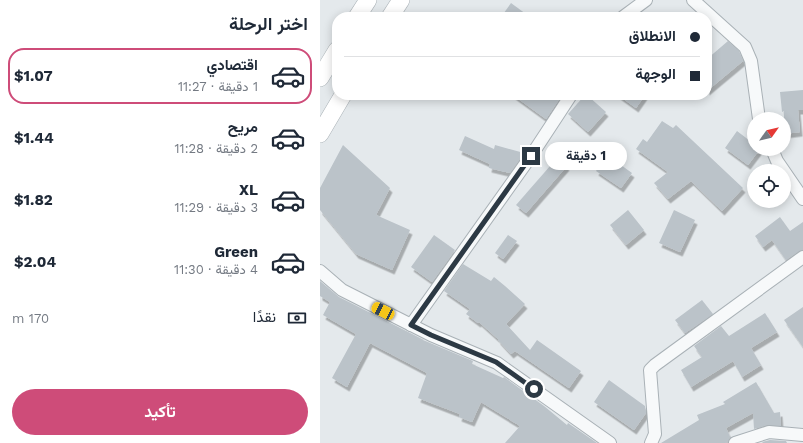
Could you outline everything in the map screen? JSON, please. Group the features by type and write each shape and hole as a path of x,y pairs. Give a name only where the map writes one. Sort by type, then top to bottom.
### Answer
{"street":[{"path":"360,12 368,0"},
{"path":"393,12 401,0"},
{"path":"630,12 646,0"},
{"path":"693,0 706,12"},
{"path":"712,17 745,47 750,61 757,112"},
{"path":"320,78 332,58"},
{"path":"320,134 341,100"},
{"path":"411,325 531,156 568,100"},
{"path":"775,156 803,199"},
{"path":"651,443 654,434 650,370 803,257"},
{"path":"320,271 342,290 431,335 496,362 610,443"},
{"path":"735,443 769,432 803,435"}],"building":[{"path":"511,3 523,12 505,12"},
{"path":"728,41 739,51 743,61 712,87 712,55"},
{"path":"803,90 803,110 798,110 800,132 791,133 791,112 782,112 780,92"},
{"path":"520,100 559,100 546,119"},
{"path":"581,100 593,100 606,112 588,132 568,114"},
{"path":"625,100 642,100 636,108"},
{"path":"662,121 673,128 676,125 743,188 722,211 691,181 668,199 654,183 668,172 636,149 643,139 647,142"},
{"path":"737,131 747,139 747,156 755,156 747,164 725,148"},
{"path":"465,136 494,149 495,145 524,153 510,173 489,168 490,164 459,150"},
{"path":"343,145 390,188 376,215 410,230 392,270 356,254 320,210 320,188"},
{"path":"607,155 632,173 621,188 596,171"},
{"path":"557,158 567,166 526,213 516,205"},
{"path":"628,210 644,230 626,245 610,225"},
{"path":"674,210 695,220 680,252 659,243"},
{"path":"780,217 790,231 803,222 803,250 786,260 772,240 763,247 755,236"},
{"path":"434,235 455,250 432,282 411,267"},
{"path":"508,235 517,241 503,259 495,253"},
{"path":"463,264 491,281 494,277 525,304 506,324 530,350 537,340 581,371 569,388 515,351 511,354 498,339 479,322 478,323 466,314 470,309 444,291"},
{"path":"320,281 339,297 423,340 473,361 472,364 503,378 504,377 567,425 568,423 597,443 505,443 520,426 481,402 472,422 459,417 460,414 418,398 427,373 370,343 347,387 332,378 356,334 323,315 330,302 320,296"},
{"path":"702,300 713,314 685,333 675,320"},
{"path":"803,307 803,347 784,320"},
{"path":"765,313 777,332 751,348 761,365 742,377 733,361 691,387 681,370 702,357 694,346 721,326 729,336"},
{"path":"609,380 645,406 646,413 634,430 594,402"},
{"path":"756,382 774,413 780,412 781,426 767,425 754,429 753,413 726,428 730,437 728,442 661,443 699,420 697,415 725,404 723,402"},
{"path":"770,440 786,441 787,443 762,442"}],"route":[{"path":"531,156 411,325 496,362 534,389"}]}
